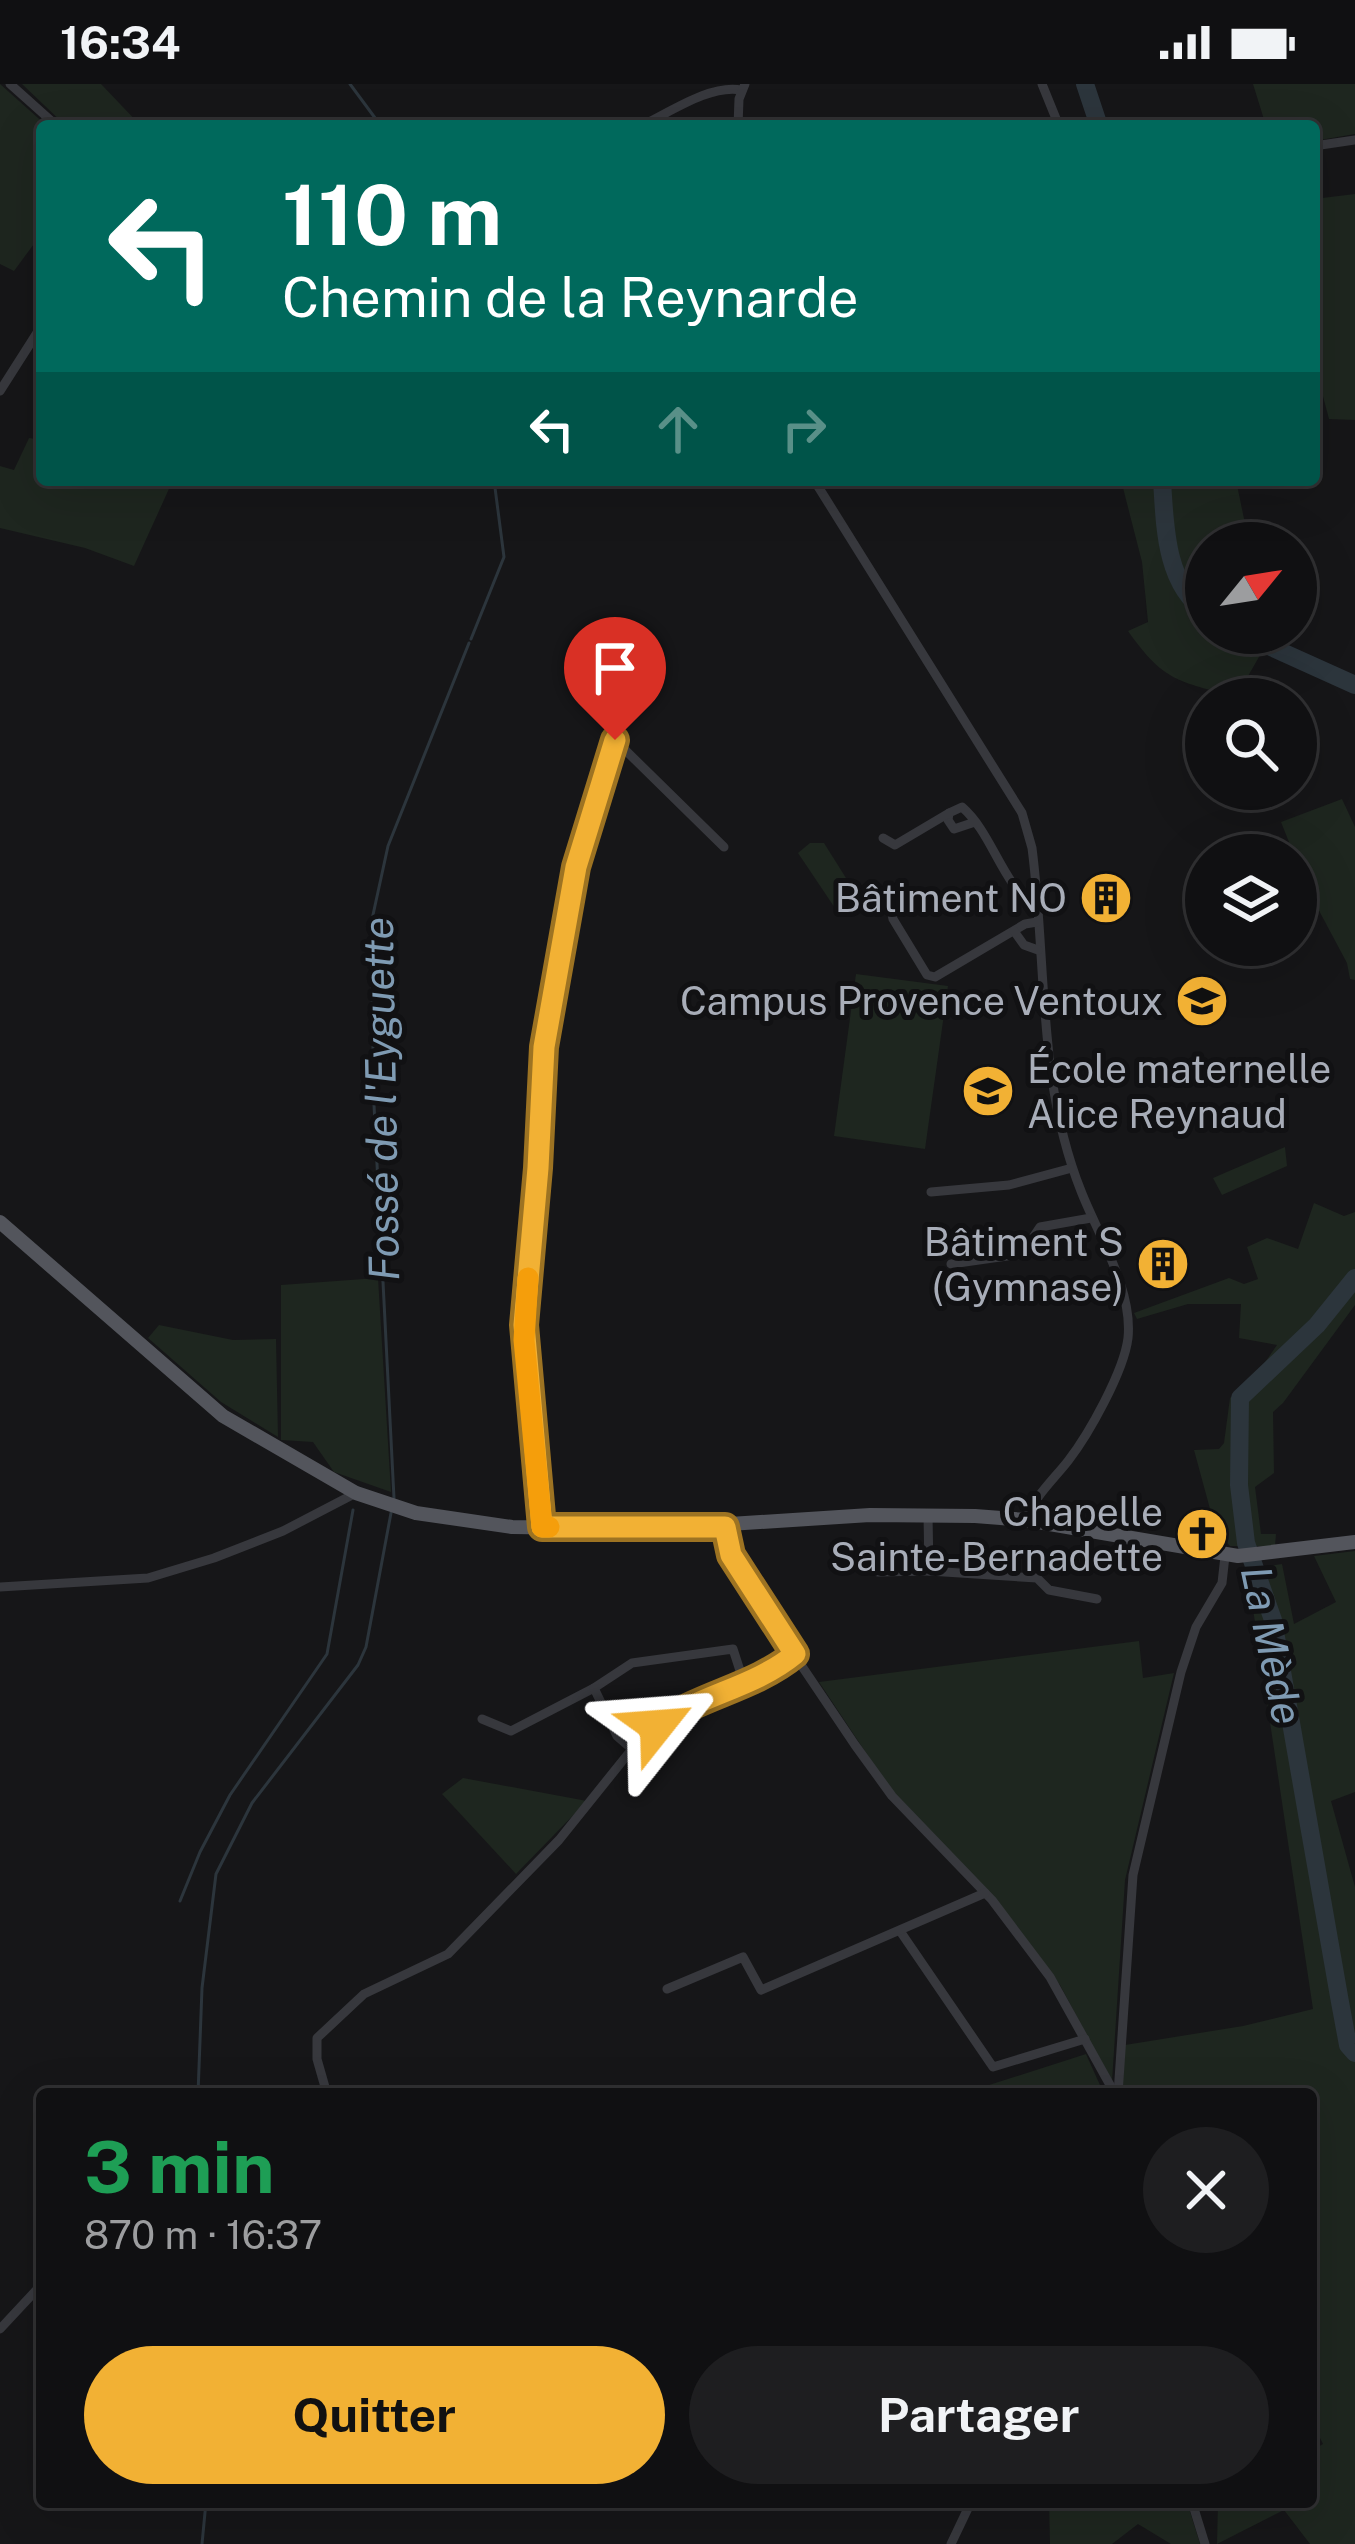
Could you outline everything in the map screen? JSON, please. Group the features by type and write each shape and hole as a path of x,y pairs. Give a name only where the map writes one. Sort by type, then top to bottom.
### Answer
{"main road":[{"path":"0,1222 223,1416 391,1507 454,1520 542,1527 725,1527 870,1515 1026,1520 1231,1556 1355,1543"}],"street":[{"path":"10,84 50,120"},
{"path":"1042,84 1057,120"},
{"path":"654,120 713,92 743,87 739,120"},
{"path":"1320,145 1355,140"},
{"path":"0,392 36,335"},
{"path":"818,486 1022,813 1032,848 1049,1068 1072,1168 1126,1302 1128,1341 1085,1435 1026,1520"},
{"path":"542,1527 524,1325 544,1047 576,867 615,740 724,847"},
{"path":"883,838 895,845 962,807 1010,880 1036,908"},
{"path":"949,813 954,829 975,822"},
{"path":"891,909 931,977 1037,922"},
{"path":"1014,931 1024,945 1038,950"},
{"path":"932,1192 1009,1185 1072,1168"},
{"path":"951,1264 1022,1254 1040,1227 1091,1218"},
{"path":"0,1587 148,1578 283,1531 356,1492"},
{"path":"928,1515 929,1571"},
{"path":"725,1527 731,1555 892,1796 985,1893 1050,1977 1113,2088"},
{"path":"1116,2088 1132,1875 1181,1672 1196,1627 1231,1556"},
{"path":"878,1572 1037,1578 1049,1590 1097,1599"},
{"path":"482,1719 511,1731 632,1663 733,1649 744,1684"},
{"path":"325,2088 316,2059 317,2038 364,1994 448,1954 559,1840 632,1749 667,1719 744,1684 795,1654"},
{"path":"594,1688 617,1736 632,1749"},
{"path":"667,1989 743,1957 761,1990 985,1893"},
{"path":"900,1931 993,2067 1084,2039"},
{"path":"0,2329 36,2290"},
{"path":"951,2544 968,2508"},
{"path":"1194,2508 1205,2544"}],"shaded area":[{"path":"0,84 40,120 36,120 36,241 14,271 0,264"},
{"path":"22,84 101,84 135,120 60,120"},
{"path":"1253,84 1355,84 1355,134 1320,140 1320,120 1264,120"},
{"path":"1355,194 1355,420 1329,419 1320,385 1320,198"},
{"path":"29,438 36,439 36,486 170,486 134,566 85,548 0,528 0,466 14,470"},
{"path":"1123,486 1159,486 1161,528 1177,593 1185,600 1185,654 1261,654 1247,678 1185,681 1152,661 1128,631 1148,622 1142,562"},
{"path":"1166,486 1237,486 1245,522 1185,522 1185,583 1178,567"},
{"path":"1342,799 1355,827 1355,980 1350,979 1347,963 1317,907 1317,834 1286,834 1281,822"},
{"path":"810,843 824,843 861,902 841,917 798,853"},
{"path":"856,974 948,986 925,1149 834,1136"},
{"path":"1285,1147 1287,1166 1222,1195 1213,1178"},
{"path":"1314,1203 1344,1216 1355,1212 1355,1305 1273,1412 1274,1473 1255,1487 1261,1534 1276,1534 1275,1546 1230,1546 1216,1531 1194,1450 1219,1449 1224,1443 1230,1398 1259,1371 1277,1345 1239,1338 1241,1304 1188,1304 1137,1319 1134,1313 1229,1278 1244,1284 1258,1279 1247,1247 1267,1238 1298,1249"},
{"path":"378,1278 391,1492 334,1472 313,1442 281,1440 281,1285"},
{"path":"159,1325 233,1340 276,1339 278,1437 221,1402 148,1338"},
{"path":"1355,1551 1355,1792 1331,1801 1355,1887 1355,2544 1310,2544 1284,2510 1217,2544 1218,2508 1317,2508 1317,2448 1323,2444 1317,2432 1317,2088 1122,2088 1125,2045 1313,2009 1247,1569 1282,1564 1294,1624 1336,1602 1314,1556"},
{"path":"1139,1641 1143,1678 1174,1673 1125,1880 1112,2082 1060,1985 991,1894 894,1795 819,1682"},
{"path":"463,1778 587,1801 516,1874 442,1794"},
{"path":"1086,2054 1101,2088 980,2088"},
{"path":"1049,2508 1189,2508 1200,2544 1171,2544 1138,2524 1112,2544 1050,2544"}],"waterway":[{"name":"Fossé de l'Eyguette","path":"350,84 377,120"},
{"name":"La Mède","path":"1085,84 1097,120"},
{"name":"Fossé de l'Eyguette","path":"471,639 504,557 495,486"},
{"name":"La Mède","path":"1162,486 1166,535 1185,590"},
{"name":"Fossé de l'Eyguette","path":"394,1498 374,1105 371,924 388,846 469,643"},
{"name":"La Mède","path":"1286,654 1355,685"},
{"name":"La Mède","path":"1355,1278 1317,1325 1240,1398 1239,1485 1246,1543 1273,1620 1348,2045 1355,2053"},
{"path":"180,1901 230,1795 327,1654 353,1510"},
{"name":"Fossé de l'Eyguette","path":"198,2088 202,1988 216,1874 252,1803 358,1665 366,1647 391,1513"},
{"name":"Fossé de l'Eyguette","path":"202,2544 205,2508"}],"slow traffic":[{"path":"528,1278 524,1340 542,1527 549,1527"}],"place":[{"name":"Bâtiment NO","path":"1106,898"},
{"name":"Campus Provence Ventoux","path":"1202,1001"},
{"name":"École maternelle Alice Reynaud","path":"988,1091"},
{"name":"Bâtiment S (Gymnase)","path":"1163,1264"},
{"name":"Chapelle Sainte-Bernadette","path":"1202,1534"}],"route":[{"path":"615,740 576,867 544,1047 524,1325 542,1527 725,1527 731,1555 795,1654 767,1673 657,1726"}]}
